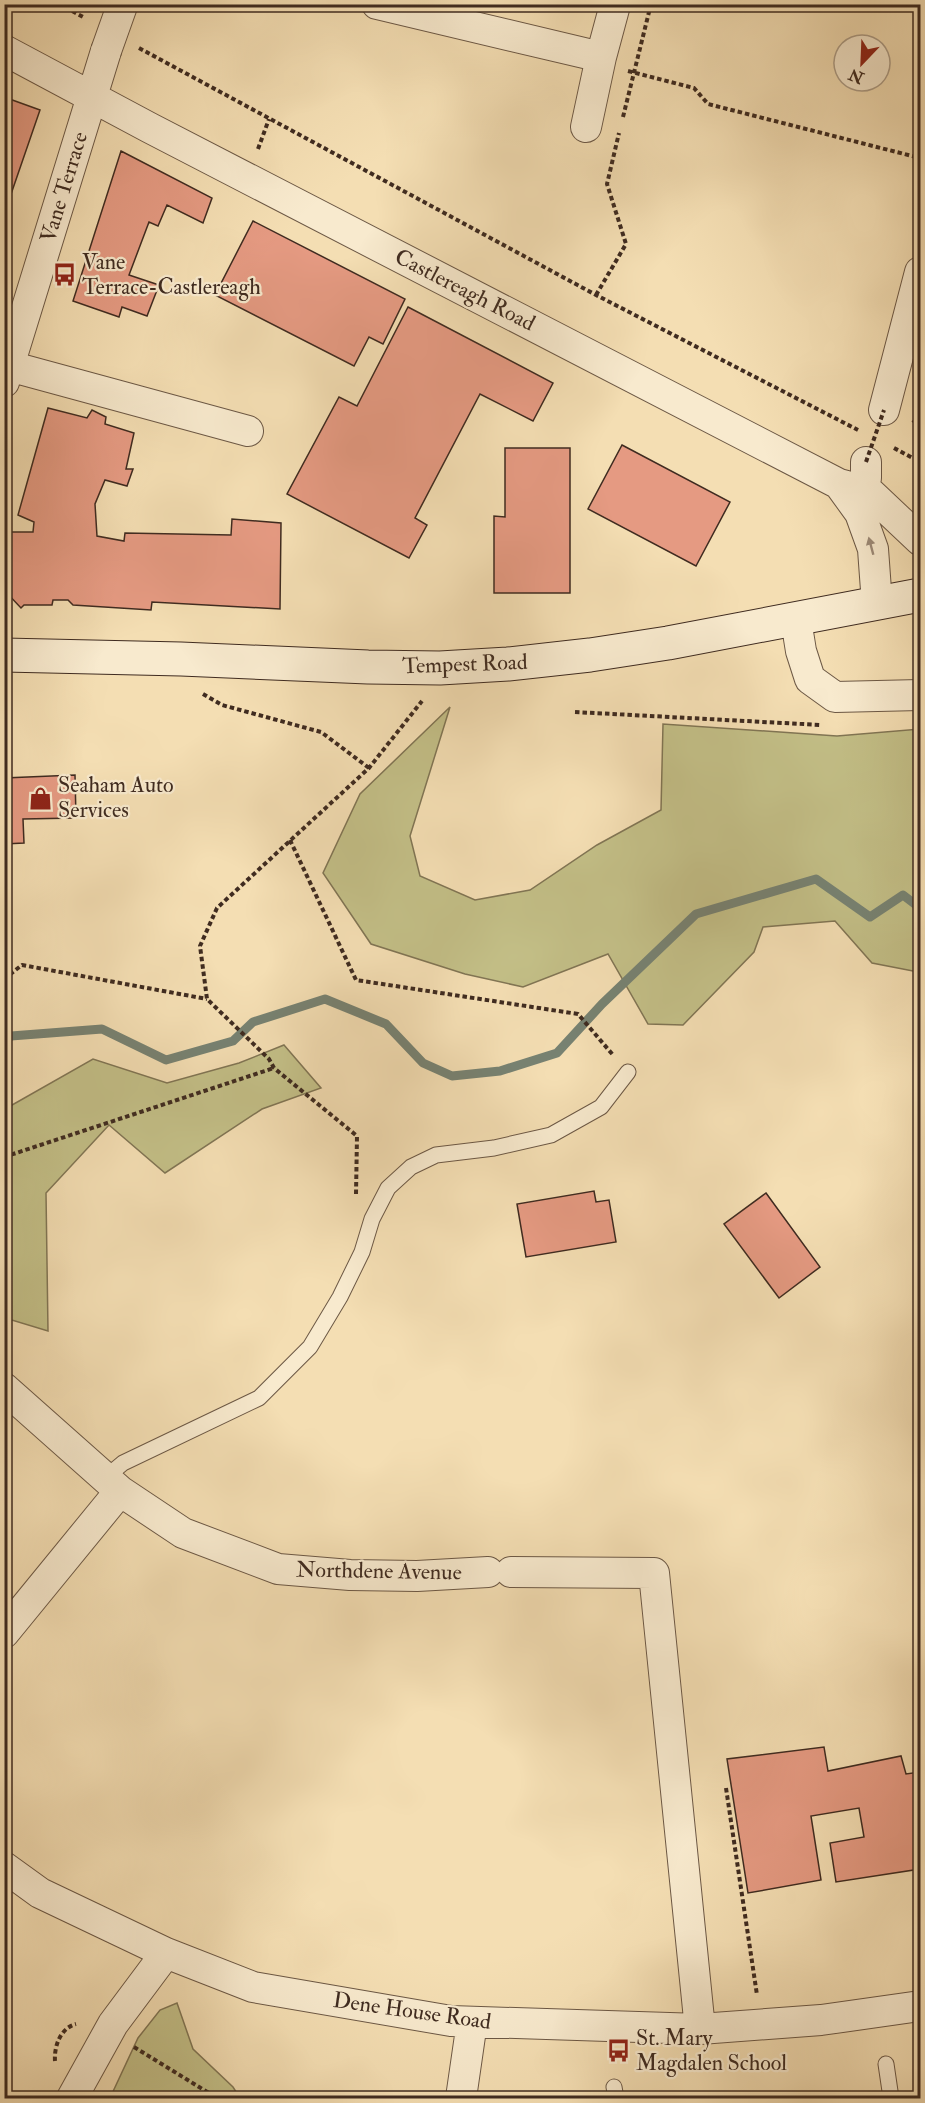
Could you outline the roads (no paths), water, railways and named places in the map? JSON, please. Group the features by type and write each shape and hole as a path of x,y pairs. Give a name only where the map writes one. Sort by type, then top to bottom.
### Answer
{"main road":[{"name":"Tempest Road","path":"4,655 416,668 508,664 657,645 921,595"}],"street":[{"path":"377,4 600,60"},
{"name":"Vane Terrace","path":"7,374 92,95 123,5"},
{"path":"586,127 600,60 615,5"},
{"name":"Castlereagh Road","path":"4,50 150,128 868,458"},
{"path":"884,410 921,272"},
{"path":"7,374 248,431"},
{"name":"Castlereagh Road","path":"868,458 869,492 921,540"},
{"name":"Castlereagh Road","path":"868,458 860,513 873,549 878,604"},
{"path":"796,620 801,651 810,679 835,697 921,695"},
{"name":"Northdene Avenue","path":"4,1388 113,1485 183,1533 278,1569 350,1575 500,1572 654,1573 700,2029"},
{"path":"4,1633 113,1485"},
{"name":"Dene House Road","path":"4,1867 40,1893 166,1953 253,1987 451,2021 700,2029 821,2020 921,2006"},
{"path":"72,2098 113,2024 166,1953"},
{"path":"461,2098 472,2022"}],"lane":[{"path":"113,1485 123,1462 259,1398 310,1347 340,1298 362,1252 372,1219 388,1188 411,1167 436,1155 494,1148 551,1135 601,1107 628,1072"},
{"path":"886,2064 891,2098"}],"waterway":[{"path":"4,1042 11,1036 102,1029 166,1060 233,1041 253,1022 325,999 386,1024 423,1063 452,1076 500,1071 557,1053 602,1004 696,914 816,879 870,917 903,895 920,908"}],"place":[{"name":"Vane Terrace-Castlereagh","path":"64,275"},
{"name":"Seaham Auto Services","path":"40,798"},
{"name":"St. Mary Magdalen School","path":"618,2051"}]}
